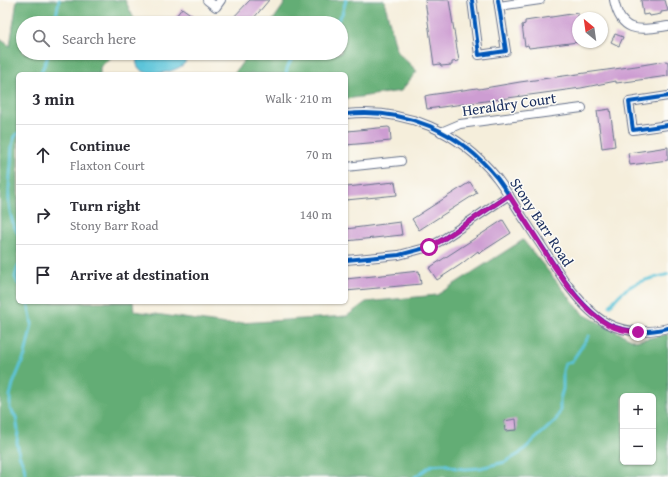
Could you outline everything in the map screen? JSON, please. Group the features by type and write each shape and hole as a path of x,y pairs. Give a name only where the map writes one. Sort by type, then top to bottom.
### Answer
{"street":[{"path":"207,0 216,7 221,0"},
{"path":"472,0 479,55 506,52 499,3 540,0"},
{"path":"614,0 619,17 631,27 640,30 668,26"},
{"path":"668,96 628,102 633,130 668,125"},
{"name":"Heraldry Court","path":"442,132 460,124 582,108"},
{"name":"Stony Barr Road","path":"348,114 360,112 384,113 405,117 442,132 463,144 475,154 497,178 575,296 597,317 609,325 622,330 638,332 656,331 668,328"},
{"path":"348,167 401,161"},
{"path":"348,260 399,255 429,247 442,240 509,195"}],"green space":[{"path":"17,0 125,0 133,16 16,16 16,60 108,60 100,67 100,72 16,72 16,304 133,304 134,311 226,324 347,316 366,302 437,295 523,240 583,314 635,341 668,334 668,477 0,477 0,39 10,46"},
{"path":"285,0 384,0 397,52 417,71 401,91 348,99 348,72 235,72 244,60 348,60 348,16 276,16 283,6"}],"water":[{"path":"137,60 186,61 178,68 166,72 145,72 139,68"}],"building":[{"path":"250,0 269,0 256,16 235,16"},
{"path":"425,0 449,0 459,61 452,62 452,65 434,65"},
{"path":"641,0 665,0 668,11 650,16 649,14 643,15"},
{"path":"182,8 193,16 176,16"},
{"path":"572,14 572,43 529,48 528,45 525,46 522,25 525,24 525,21"},
{"path":"615,34 623,37 619,46 611,42"},
{"path":"666,61 668,62 668,76 616,83 616,81 581,88 427,109 425,96 429,95"},
{"path":"610,109 615,146 602,148 597,111"},
{"path":"388,127 390,128 391,141 348,145 348,131"},
{"path":"668,147 668,160 630,165 628,153"},
{"path":"395,182 397,195 348,200 348,187"},
{"path":"470,182 477,193 419,230 412,219"},
{"path":"503,220 511,233 483,251 482,250 479,253 478,251 437,280 429,268"},
{"path":"400,222 402,235 348,241 348,229"},
{"path":"419,271 421,284 348,291 348,279"},
{"path":"516,419 517,430 505,431 504,421"}],"waterway":[{"path":"55,16 59,0"},
{"path":"341,16 346,0"},
{"path":"41,72 47,60"},
{"path":"286,72 292,60"},
{"path":"16,135 12,148 9,191 11,217 16,230"},
{"path":"16,273 16,279"},
{"path":"610,306 622,292 632,286 651,278 668,274"},
{"path":"26,477 24,466 19,455 17,442 18,430 16,417 10,409 10,396 13,384 25,355 32,324 28,304"},
{"path":"415,477 432,465 444,464 465,469 480,468 505,462 519,454 556,420 560,411 560,399 563,389 563,371 565,364 572,361 589,336"}],"cycle path":[{"path":"472,0 479,55 506,51 498,0"},
{"path":"668,96 629,102 633,130 668,125"},
{"path":"348,114 368,113 410,119 430,126 466,147 497,178 564,280 585,306 596,316 607,324 620,329 650,331 668,328"},
{"path":"348,260 399,255 429,247 442,240 509,195"}],"route":[{"path":"429,247 442,240 509,195 575,296 597,317 609,325 622,330 638,332"}]}
